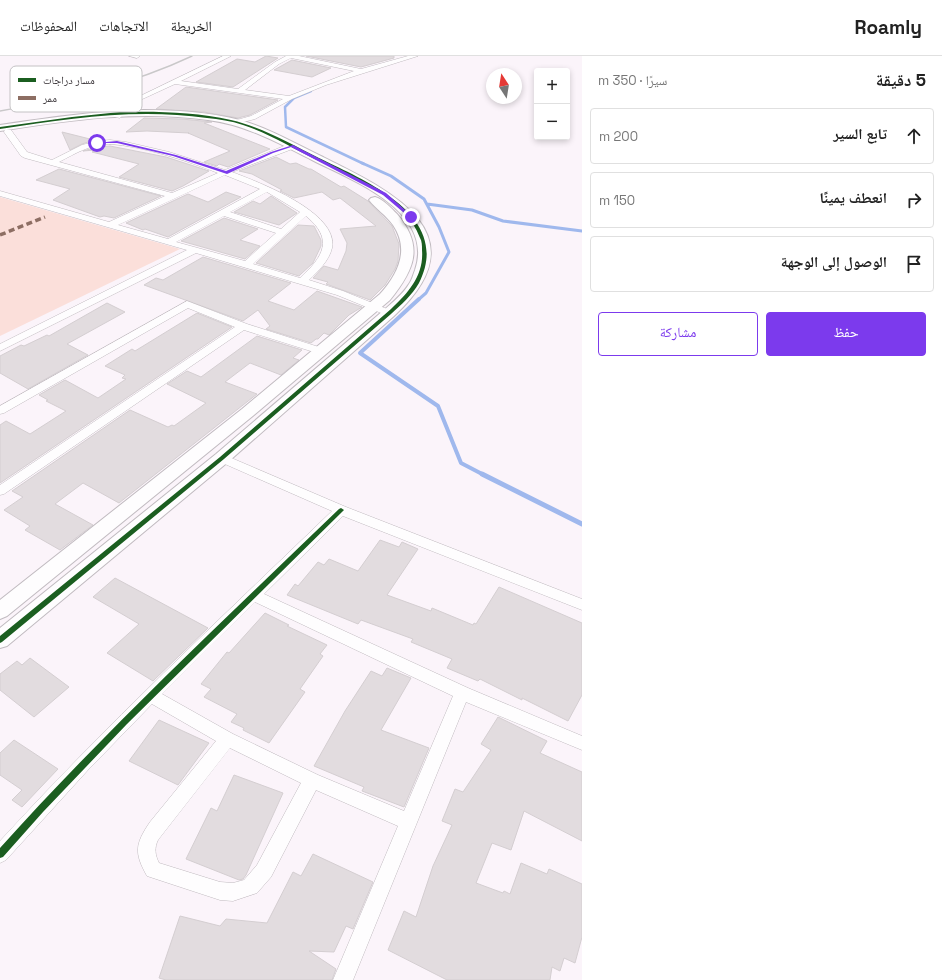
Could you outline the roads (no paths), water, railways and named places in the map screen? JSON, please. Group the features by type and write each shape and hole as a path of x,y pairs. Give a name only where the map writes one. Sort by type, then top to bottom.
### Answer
{"street":[{"path":"132,56 137,56"},
{"path":"142,102 175,82 228,56"},
{"path":"239,91 277,63 290,56 361,71"},
{"path":"3,131 76,116 126,112 164,113 198,116 235,122 252,122 290,98 361,71 415,56"},
{"path":"320,62 333,58"},
{"path":"175,82 290,98"},
{"path":"142,103 158,91"},
{"path":"148,99 164,113"},
{"path":"0,640 222,458 389,313 411,291 423,267 424,247 418,227 403,208 385,194 286,148 239,131 214,124 126,112 78,121 3,131"},
{"path":"0,611 242,417 373,307 396,285 405,268 408,245 402,227 385,208 357,188 286,148 252,122"},
{"path":"3,131 24,154 33,158 171,195"},
{"path":"52,163 88,145 117,142 175,156 227,173 267,189 306,211 323,228 327,236 328,246 321,263 302,281"},
{"path":"110,225 171,195 227,173 272,152 286,148"},
{"path":"169,242 267,189"},
{"path":"0,192 302,281 340,293 389,313"},
{"path":"246,265 306,211"},
{"path":"224,213 282,232"},
{"path":"0,348 195,250"},
{"path":"0,411 187,304 243,326 321,351"},
{"path":"0,491 243,326"},
{"path":"222,458 341,510 582,605"},
{"path":"0,854 40,808 151,696 341,510"},
{"path":"254,595 462,693 582,743"},
{"path":"343,980 462,693"},
{"path":"151,696 227,739 312,780 409,822"},
{"path":"227,739 156,828 146,844 145,856 153,870 220,891 234,892 250,887 264,871 312,780"}],"waterway":[{"path":"311,91 294,98 285,107 286,127 364,164"},
{"path":"362,163 391,176 424,199 439,227 449,252 426,293 418,300"},
{"path":"427,204 472,210 503,221 582,231"},
{"path":"419,299 360,353 438,406 461,463 484,475"},
{"path":"484,475 582,524"}],"railway":[{"path":"142,76 192,56"},
{"path":"0,111 10,109"}]}
